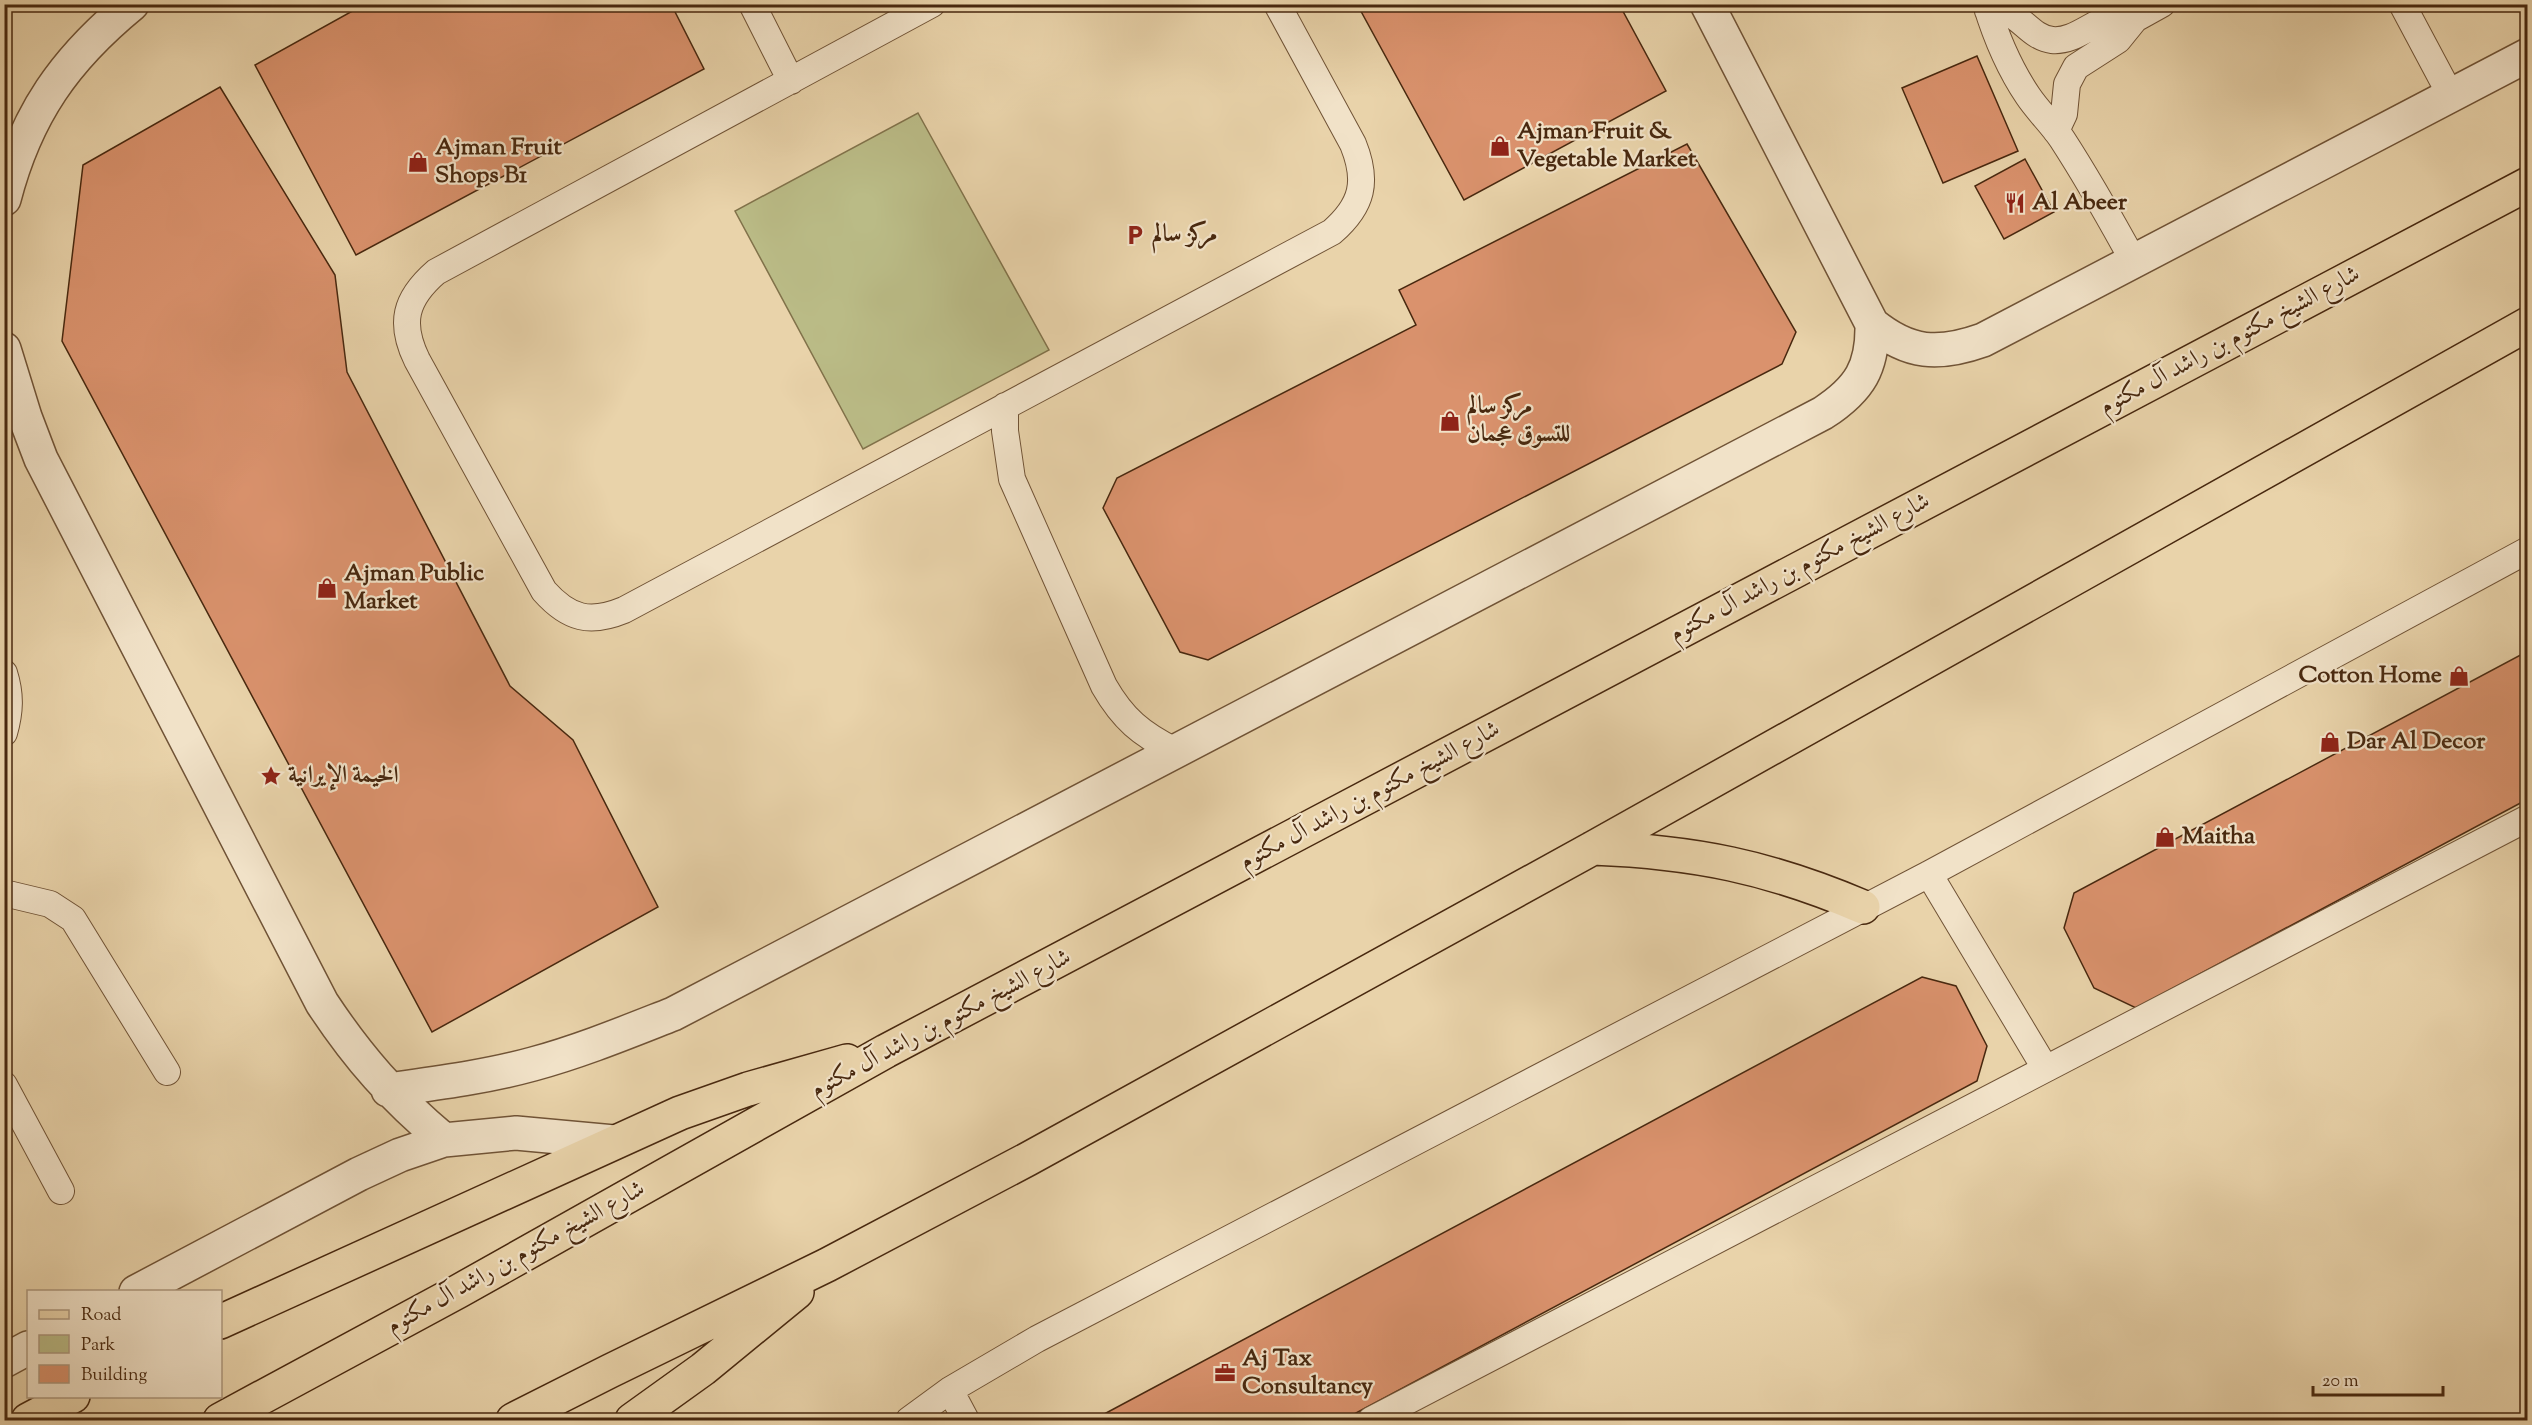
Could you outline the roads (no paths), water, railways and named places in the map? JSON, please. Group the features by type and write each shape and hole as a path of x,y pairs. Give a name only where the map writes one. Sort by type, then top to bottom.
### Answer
{"main road":[{"name":"شارع الشيخ مكتوم بن راشد آل مكتوم","path":"220,1420 459,1291 886,1052 2528,184"},
{"path":"513,1420 827,1265 1038,1153 1593,848 2528,324"},
{"path":"1593,848 1651,851 1732,862 1821,889 1863,907"},
{"path":"222,1321 680,1113 816,1068 886,1052"},
{"path":"632,1420 768,1318 827,1265"},
{"path":"28,1420 69,1398"}],"street":[{"path":"4,199 27,131 47,95 101,18 132,4"},
{"path":"1707,4 1872,324 1890,339 1913,348 1936,352 1960,349 1983,340 2528,55"},
{"path":"388,1090 461,1080 534,1064 604,1042 672,1014 1823,413 1842,401 1857,385 1867,366 1872,345 1872,324"},
{"path":"7,366 41,459 322,1004 363,1063 388,1090 444,1140"},
{"path":"140,1290 359,1174 400,1155 444,1140 516,1133 614,1142"},
{"path":"4,1361 27,1349"}],"lane":[{"path":"752,4 791,81"},
{"path":"932,4 435,272 420,285 410,302 406,323 409,342 544,591 556,605 572,614 589,618 616,613 1322,237 1347,219 1357,201 1362,182 1360,162 1353,144 1277,4"},
{"path":"2056,131 2064,114 2065,93 2071,74 2084,61 2118,40 2135,19 2162,4"},
{"path":"2402,4 2451,96"},
{"path":"2134,262 2096,192 2056,131 2027,95 2015,75 2004,54 1987,8 2011,13 2032,31 2053,40 2075,36 2108,18 2135,19"},
{"path":"1005,406 1006,439 1012,479 1104,686 1116,707 1132,725 1152,740 1175,751"},
{"path":"909,1420 950,1390 1036,1339 1929,874 2528,550"},
{"path":"4,673 9,689 10,711 4,733"},
{"path":"1371,1420 2528,818"},
{"path":"1929,874 2045,1068"},
{"path":"4,892 50,904 73,919 167,1072"},
{"path":"4,1085 61,1191"},
{"path":"4,1340 27,1348"},
{"path":"950,1390 966,1420"}],"place":[{"name":"Ajman Fruit & Vegetable Market","path":"1500,146"},
{"name":"Ajman Fruit Shops B1","path":"418,162"},
{"name":"Al Abeer","path":"2015,203"},
{"name":"مركز سالم","path":"1135,235"},
{"name":"مركز سالم للتسوق عجمان","path":"1450,421"},
{"name":"Ajman Public Market","path":"327,588"},
{"name":"Cotton Home","path":"2459,676"},
{"name":"Dar Al Decor","path":"2330,742"},
{"name":"الخيمة الإيرانية","path":"271,776"},
{"name":"Maitha","path":"2165,837"},
{"name":"Aj Tax Consultancy","path":"1225,1373"}]}
